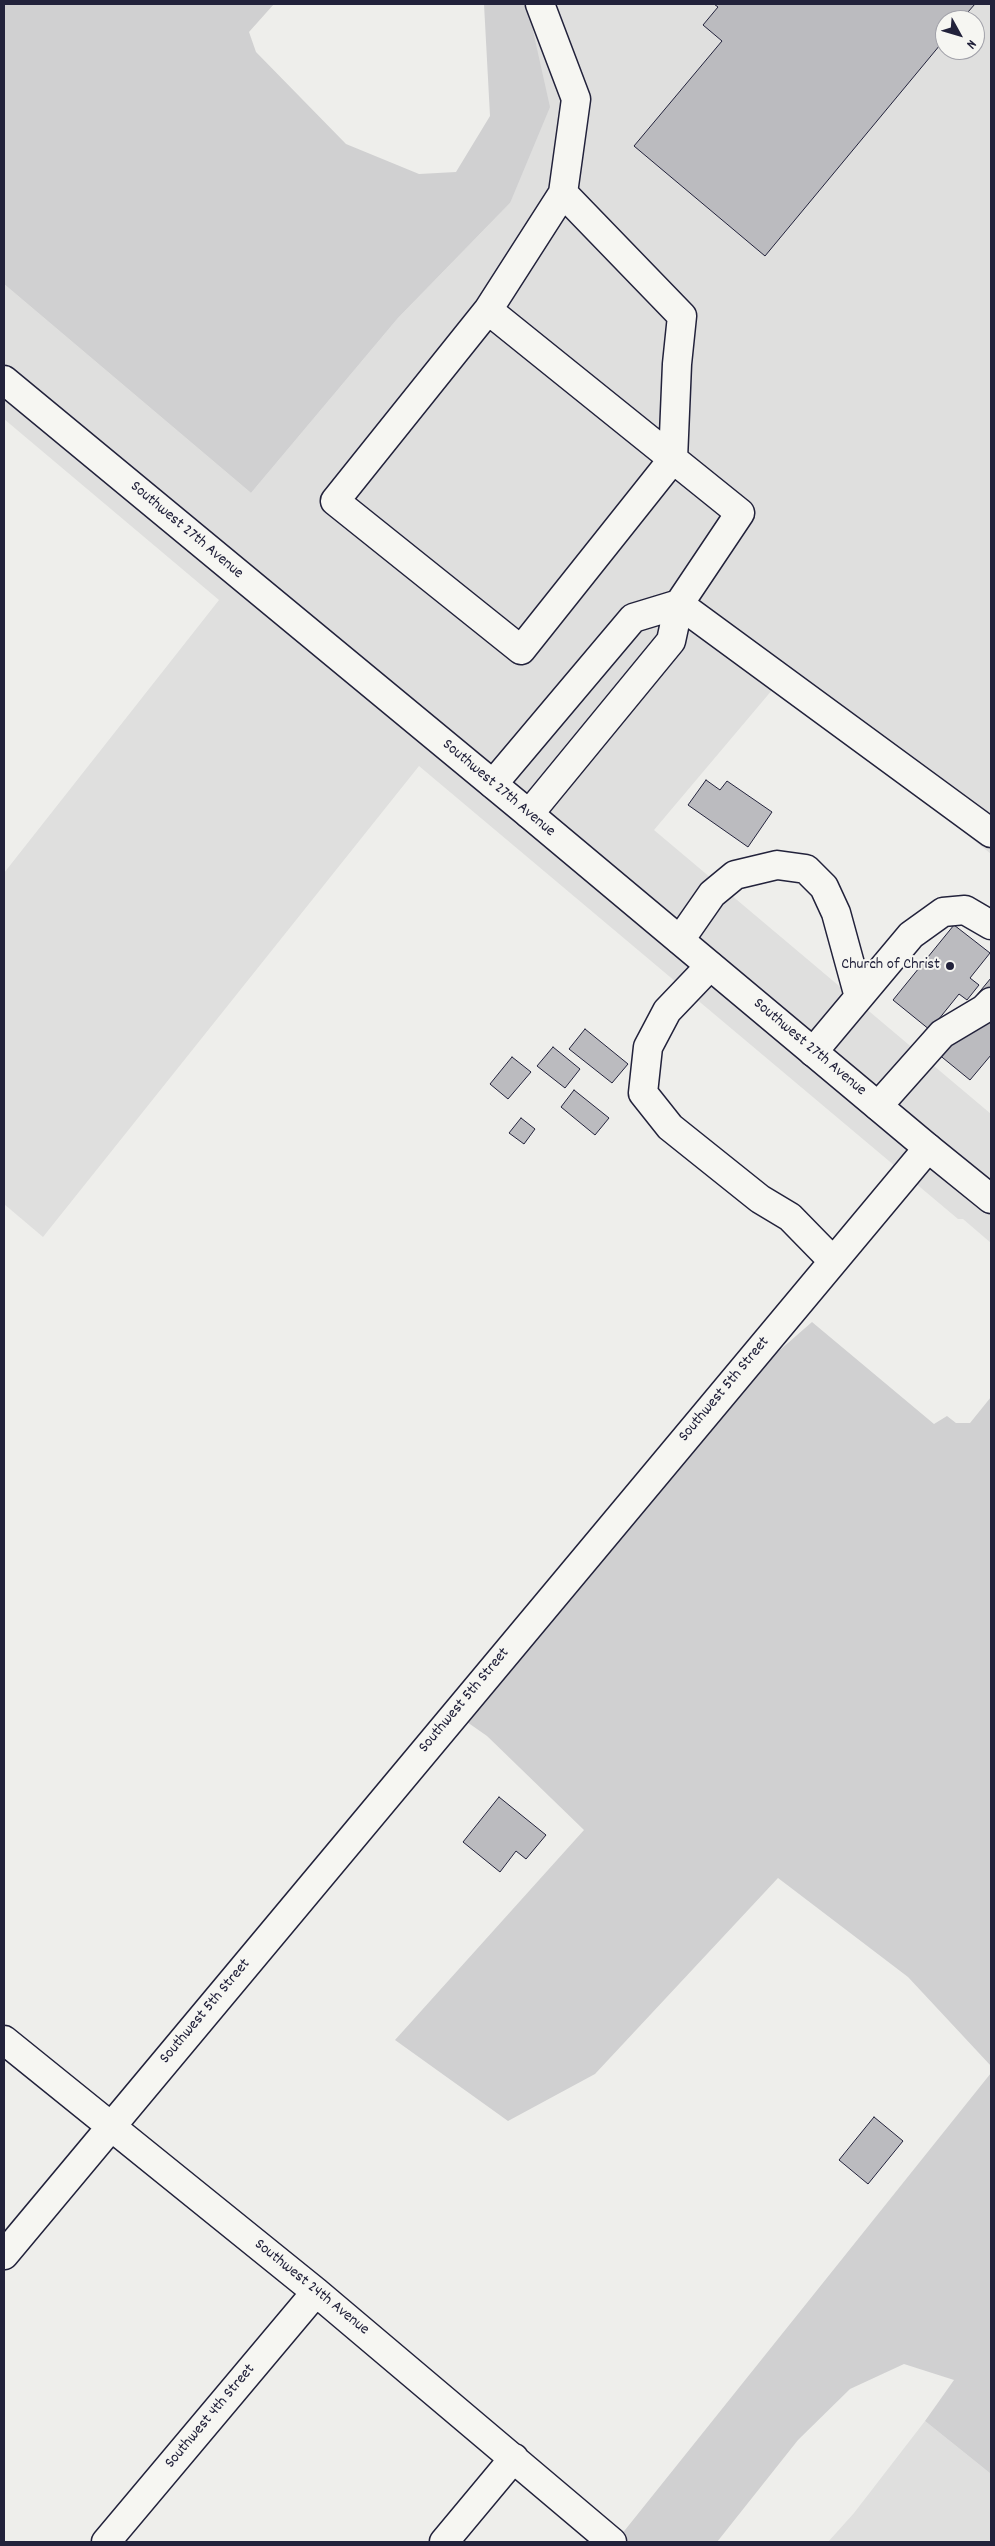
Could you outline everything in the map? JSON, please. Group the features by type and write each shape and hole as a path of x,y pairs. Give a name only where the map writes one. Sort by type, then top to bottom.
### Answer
{"street":[{"path":"540,4 576,99 563,193 488,310 335,501 521,650 674,459 677,364 682,316 563,193"},
{"path":"488,310 740,513 679,604 671,641 529,814"},
{"name":"Southwest 27th Avenue","path":"4,380 493,784 928,1148 991,1198"},
{"path":"493,784 633,618 679,604"},
{"path":"679,604 991,833"},
{"path":"680,940 712,894 735,876 778,865 806,868 824,887 836,913 860,997"},
{"path":"813,1052 911,935 943,912 965,910 991,925"},
{"path":"710,966 667,1011 648,1047 643,1093 670,1127 760,1199 790,1217 833,1261"},
{"path":"878,1106 942,1034 984,1009 991,1002"},
{"name":"Southwest 5th Street","path":"4,2255 928,1148"},
{"name":"Southwest 24th Avenue","path":"4,2040 316,2292 612,2542"},
{"name":"Southwest 4th Street","path":"106,2542 316,2292"},
{"path":"444,2542 514,2458"}],"shaded area":[{"path":"4,4 274,4 249,32 256,52 346,144 419,174 456,172 490,116 484,4 527,4 550,107 510,203 398,318 251,493 4,284"},
{"path":"527,4 991,4 991,854 778,683 654,830 991,1114 991,1184 4,365 4,284 251,493 398,318 510,203 529,8"},
{"path":"4,393 991,1212 991,1243 963,1219 958,1219 419,766 43,1237 4,1204 4,873 219,600 4,419"},
{"path":"812,1322 934,1424 947,1416 956,1423 970,1423 991,1397 991,2066 908,1977 778,1878 595,2074 508,2121 395,2040 584,1830 487,1736 457,1715 718,1404"},
{"path":"991,2073 991,2474 925,2421 954,2380 904,2364 850,2389 798,2440 717,2542 629,2542 621,2535"},
{"path":"925,2421 991,2474 991,2542 828,2542 854,2513"}],"building":[{"path":"714,4 975,4 970,10 935,10 935,51 765,256 634,146 722,41 703,25 718,7"},
{"path":"706,780 720,790 727,781 772,812 748,847 688,805"},
{"name":"Church of Christ","path":"954,925 990,953 970,978 979,985 967,1000 959,994 930,1030 893,1000"},
{"path":"991,978 991,1055 970,1080 932,1049"},
{"path":"585,1029 628,1064 612,1083 569,1049"},
{"path":"553,1047 580,1069 565,1088 537,1066"},
{"path":"512,1057 531,1072 508,1099 490,1084"},
{"path":"574,1090 609,1118 595,1135 561,1107"},
{"path":"521,1118 535,1129 524,1144 509,1133"},
{"path":"499,1797 546,1835 526,1859 516,1851 500,1872 463,1842"},
{"path":"874,2117 903,2141 868,2184 839,2160"}],"place":[{"name":"Church of Christ","path":"950,966"}]}
